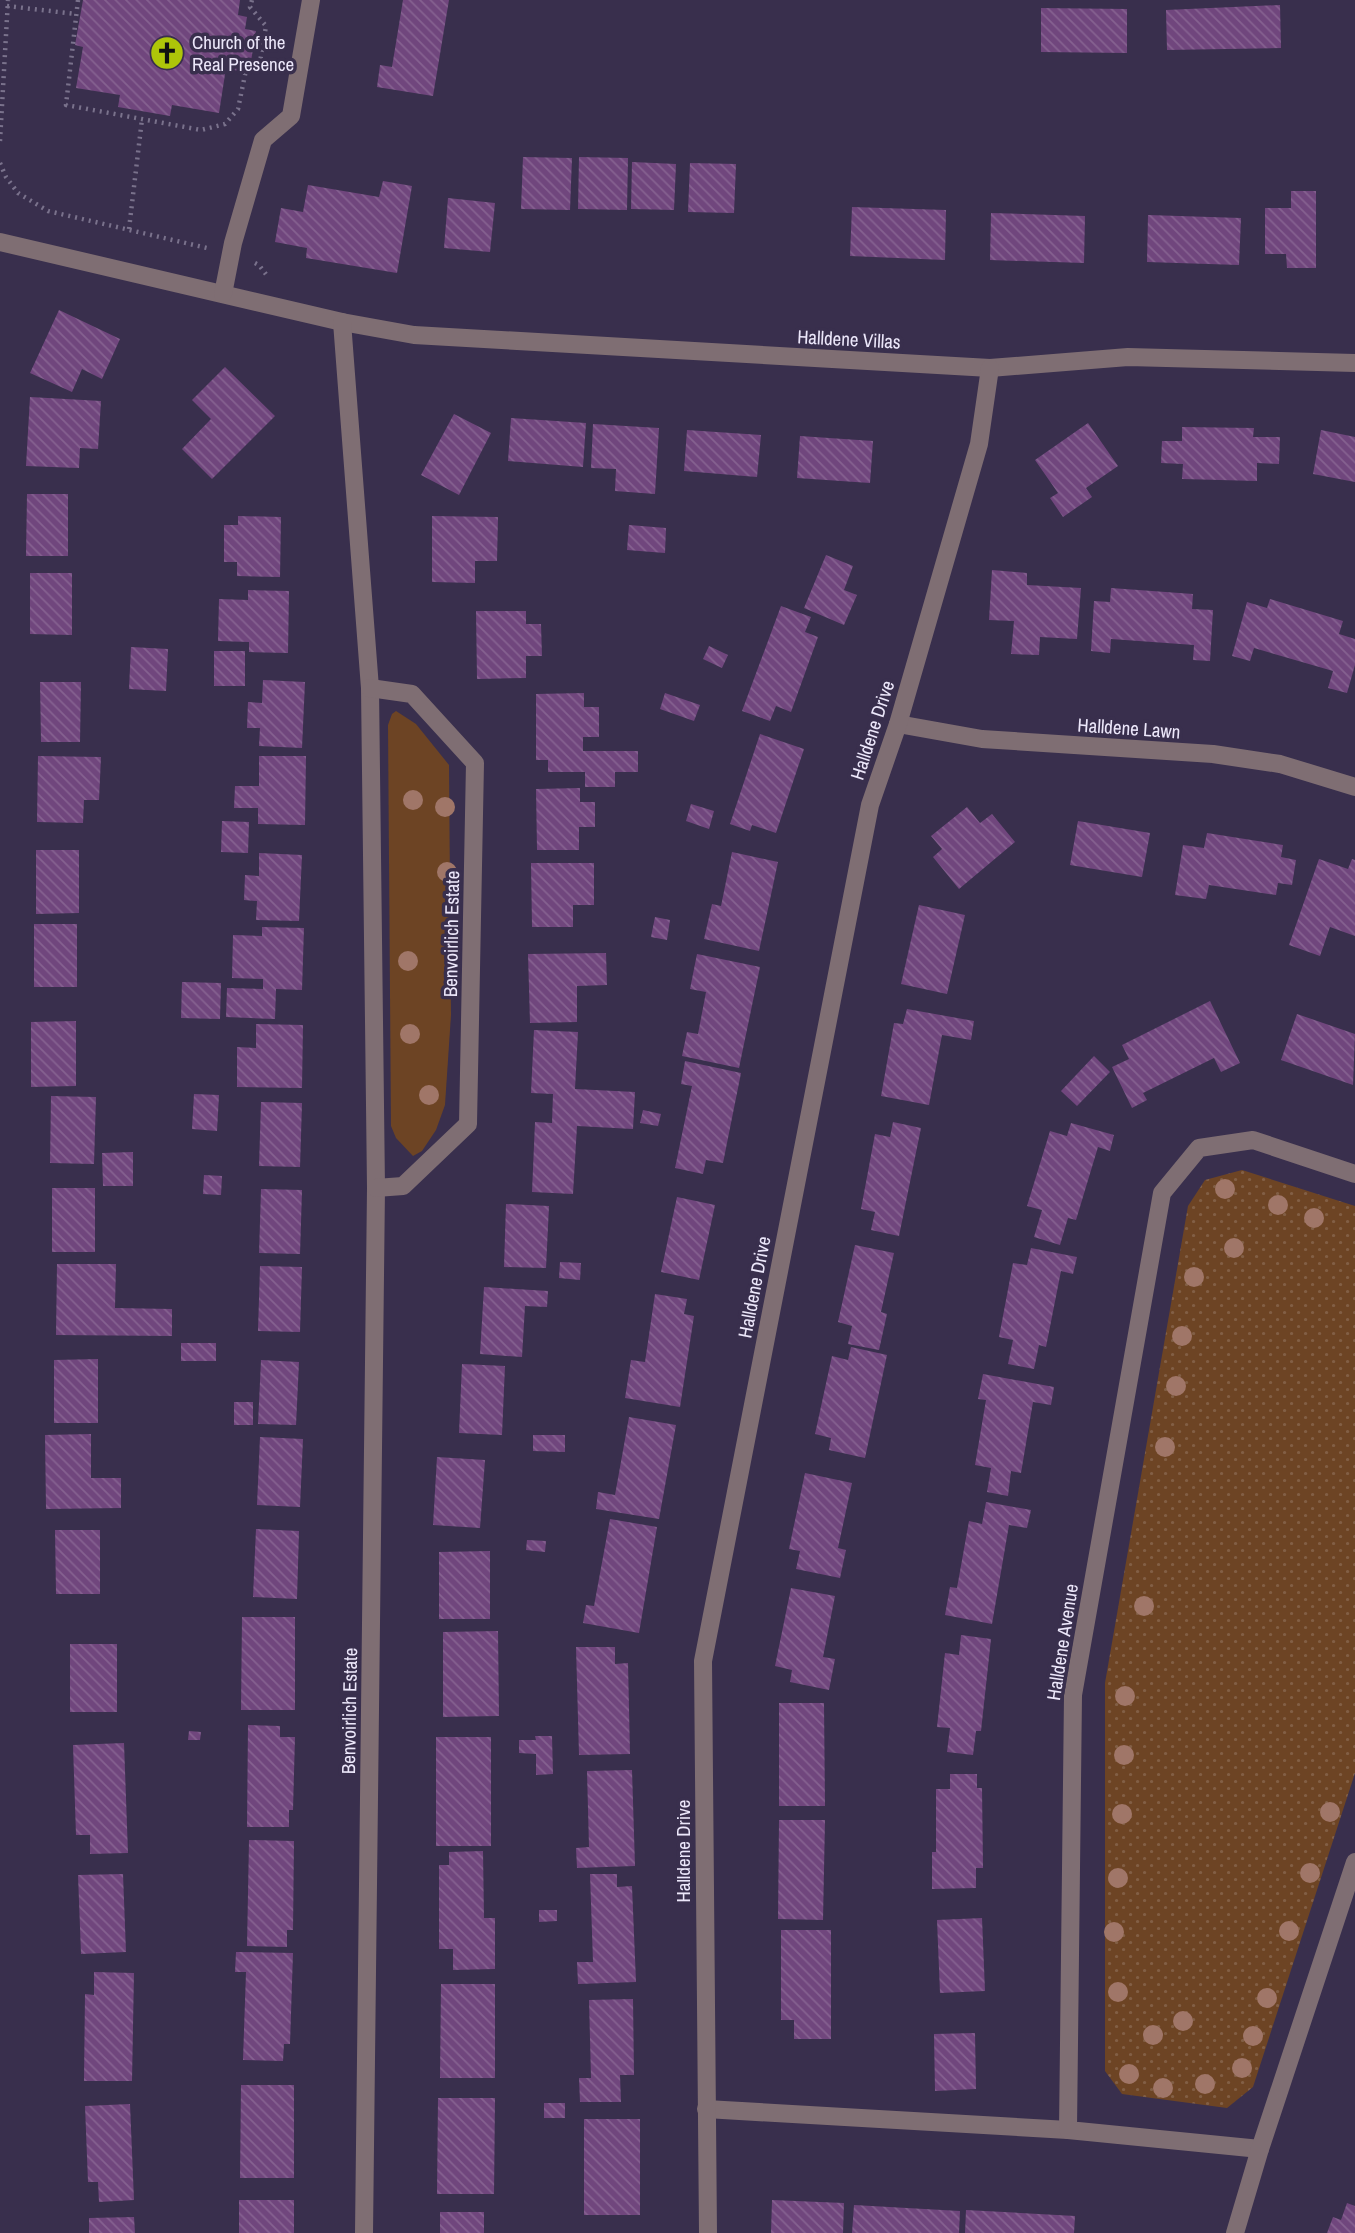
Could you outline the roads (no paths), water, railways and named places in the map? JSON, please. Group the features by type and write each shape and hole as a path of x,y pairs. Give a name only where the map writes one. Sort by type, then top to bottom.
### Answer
{"street":[{"path":"223,294 231,254 263,139 291,116 311,0"},
{"name":"Halldene Villas","path":"0,242 342,322 414,335 990,368 1128,357 1355,363"},
{"name":"Benvoirlich Estate","path":"342,322 370,688 376,1188 364,2233"},
{"name":"Halldene Drive","path":"708,2233 703,1661 870,805 898,724 979,443 990,368"},
{"name":"Benvoirlich Estate","path":"370,688 412,694 475,763 468,1124 403,1186 376,1188"},
{"name":"Halldene Lawn","path":"898,724 982,739 1213,754 1280,764 1355,787"},
{"name":"Halldene Avenue","path":"1068,2130 1073,1695 1162,1193 1199,1148 1253,1140 1355,1174"},
{"path":"1235,2233 1355,1862"},
{"path":"706,2109 1068,2130 1260,2149"}],"place":[{"name":"Church of the Real Presence","path":"167,53"}]}
